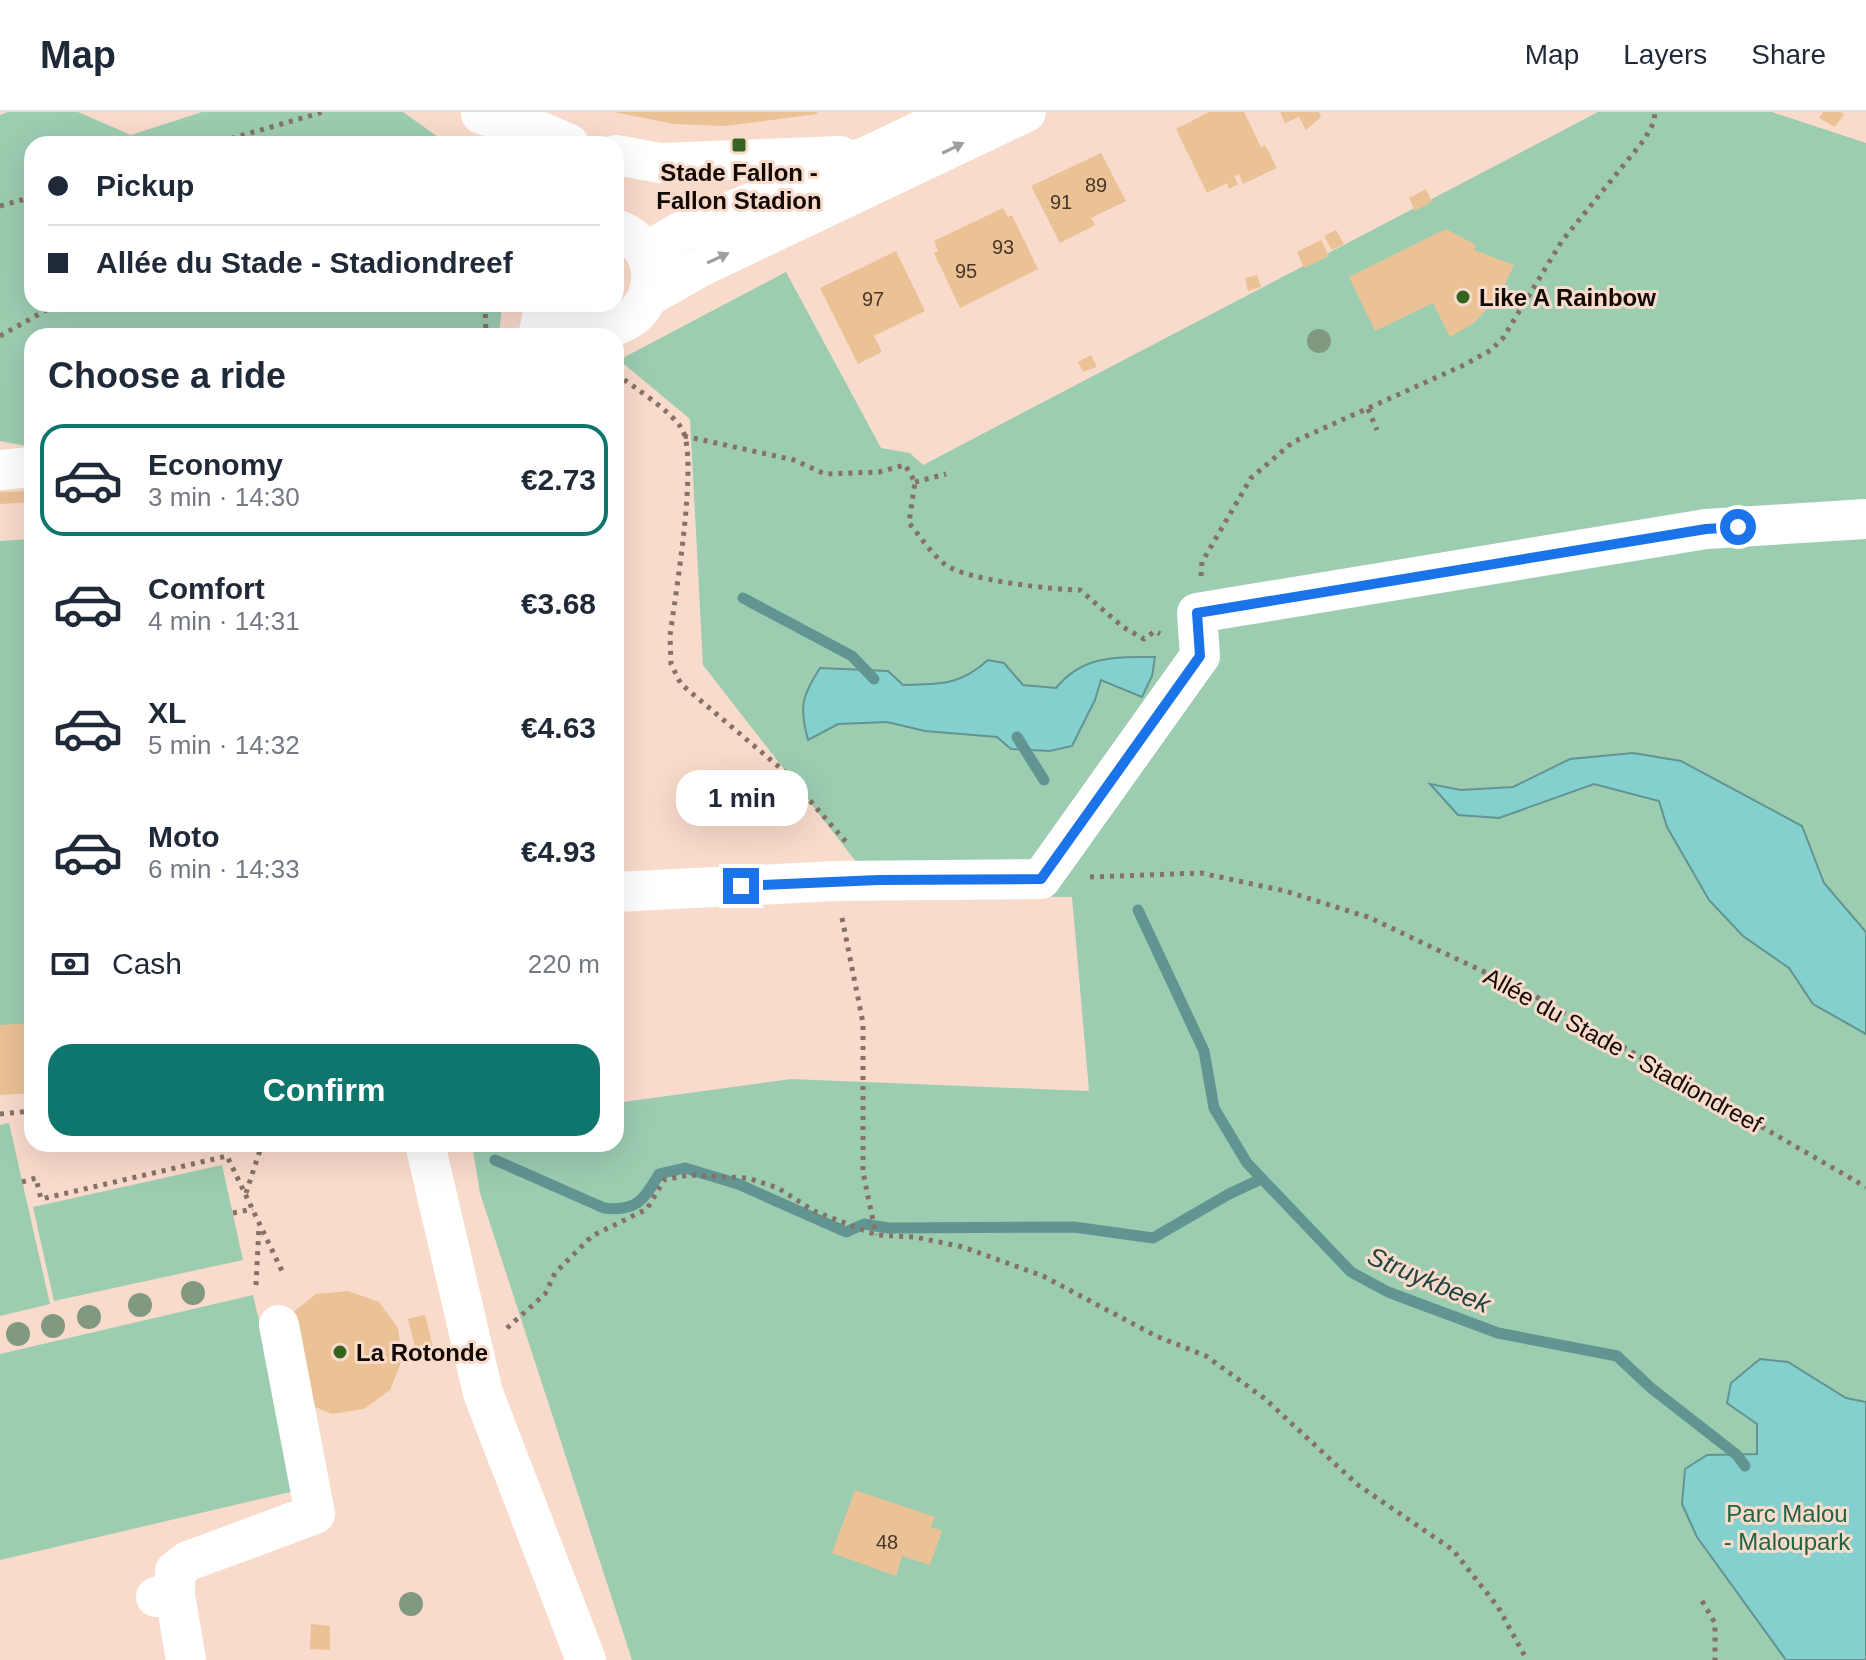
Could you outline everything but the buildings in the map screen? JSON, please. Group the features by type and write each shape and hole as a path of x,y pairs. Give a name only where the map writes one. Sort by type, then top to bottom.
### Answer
{"street":[{"path":"563,316 597,328 619,325 637,314 649,296 653,273 631,241 682,231 872,154 960,112"},
{"path":"649,296 700,267 1026,112"},
{"path":"486,123 529,136"},
{"path":"624,156 660,163 688,163 872,154"},
{"path":"0,470 24,468"},
{"path":"624,892 835,881 1041,879 1200,656 1197,613 1706,529 1866,519"},
{"path":"427,1152 483,1393 586,1660"},
{"path":"186,1660 166,1596 175,1571 188,1561 315,1514 279,1325"}],"path":[{"path":"240,136 323,112"},
{"path":"1197,613 1202,562 1251,478 1293,442 1491,350 1503,338 1562,241 1644,140 1655,112"},
{"path":"0,206 24,199"},
{"path":"0,336 43,312"},
{"path":"624,380 648,397 682,429 684,436 689,466 670,636 671,664 681,684 785,772 878,880"},
{"path":"1368,408 1377,430"},
{"path":"684,436 794,460 825,474 879,472 905,465 915,482 909,523 947,566 977,576 1053,590 1080,590 1123,627 1144,639 1155,631 1200,656"},
{"path":"915,482 946,474"},
{"name":"Allée du Stade - Stadiondreef","path":"1041,879 1201,873 1285,891 1368,917 1533,995 1866,1187"},
{"path":"835,881 863,1023 863,1172 876,1235"},
{"path":"0,1114 24,1112"},
{"path":"245,1194 259,1152"},
{"path":"22,1182 36,1178 41,1199 227,1156 282,1271"},
{"path":"473,1350 514,1323 545,1294 555,1273 592,1236 647,1209 664,1180 689,1175 748,1178 778,1188 814,1211 876,1235 915,1237 963,1247 1043,1276 1156,1336 1206,1356 1264,1398 1358,1485 1453,1550 1498,1607 1527,1660"},
{"path":"233,1213 253,1209"},
{"path":"256,1285 259,1222"},
{"path":"1702,1601 1715,1623 1715,1660"}],"green space":[{"path":"8,112 78,112 131,135 202,112 403,112 437,136 24,136 24,312 501,312 500,328 24,328 24,446 0,441 0,115"},
{"path":"1598,112 1772,112 1866,143 1866,1660 632,1660 480,1193 473,1152 624,1152 624,1102 791,1079 1089,1091 1072,897 882,895 703,665 690,419 624,364 624,357 786,272 881,448 910,453 923,465"},
{"path":"24,540 24,1032 0,1034 0,541"},
{"path":"9,1123 50,1304 0,1316 0,1125"},
{"path":"222,1165 243,1260 54,1301 33,1207"},
{"path":"253,1295 299,1490 0,1560 0,1354"}],"water":[{"path":"1155,657 1152,676 1142,697 1101,680 1095,700 1072,746 1050,751 1011,749 997,737 925,731 887,722 838,724 808,740 805,729 804,702 820,668 888,671 903,685 928,684 948,682 968,675 988,660 1004,663 1023,685 1056,688 1077,669 1101,660"},
{"path":"1633,753 1681,761 1802,826 1824,883 1866,932 1866,1034 1813,1004 1789,968 1743,936 1709,900 1667,827 1659,801 1594,784 1499,818 1458,815 1430,784 1461,790 1513,787 1570,759"},
{"name":"Parc Malou - Maloupark","path":"1760,1359 1788,1362 1846,1398 1866,1402 1866,1660 1786,1660 1697,1537 1682,1504 1685,1469 1707,1455 1757,1454 1757,1424 1727,1403 1731,1383"}],"waterway":[{"name":"Struykbeek","path":"743,598 852,656 874,679"},
{"name":"Struykbeek","path":"1017,737 1044,780"},
{"name":"Struykbeek","path":"1138,910 1204,1051 1214,1108 1247,1163 1351,1272 1388,1292 1498,1333 1617,1356 1651,1388 1737,1455 1745,1466"},
{"path":"495,1160 604,1208 615,1209 638,1202 659,1174 685,1168 738,1184 846,1232 864,1224 888,1228 1074,1227 1153,1238 1261,1179"}],"place":[{"name":"Stade Fallon - Fallon Stadion","path":"739,145"},
{"name":"Like A Rainbow","path":"1463,297"},
{"name":"La Rotonde","path":"340,1352"}],"route":[{"path":"741,886 835,881 1041,879 1200,656 1197,613 1706,529 1738,527"}]}
